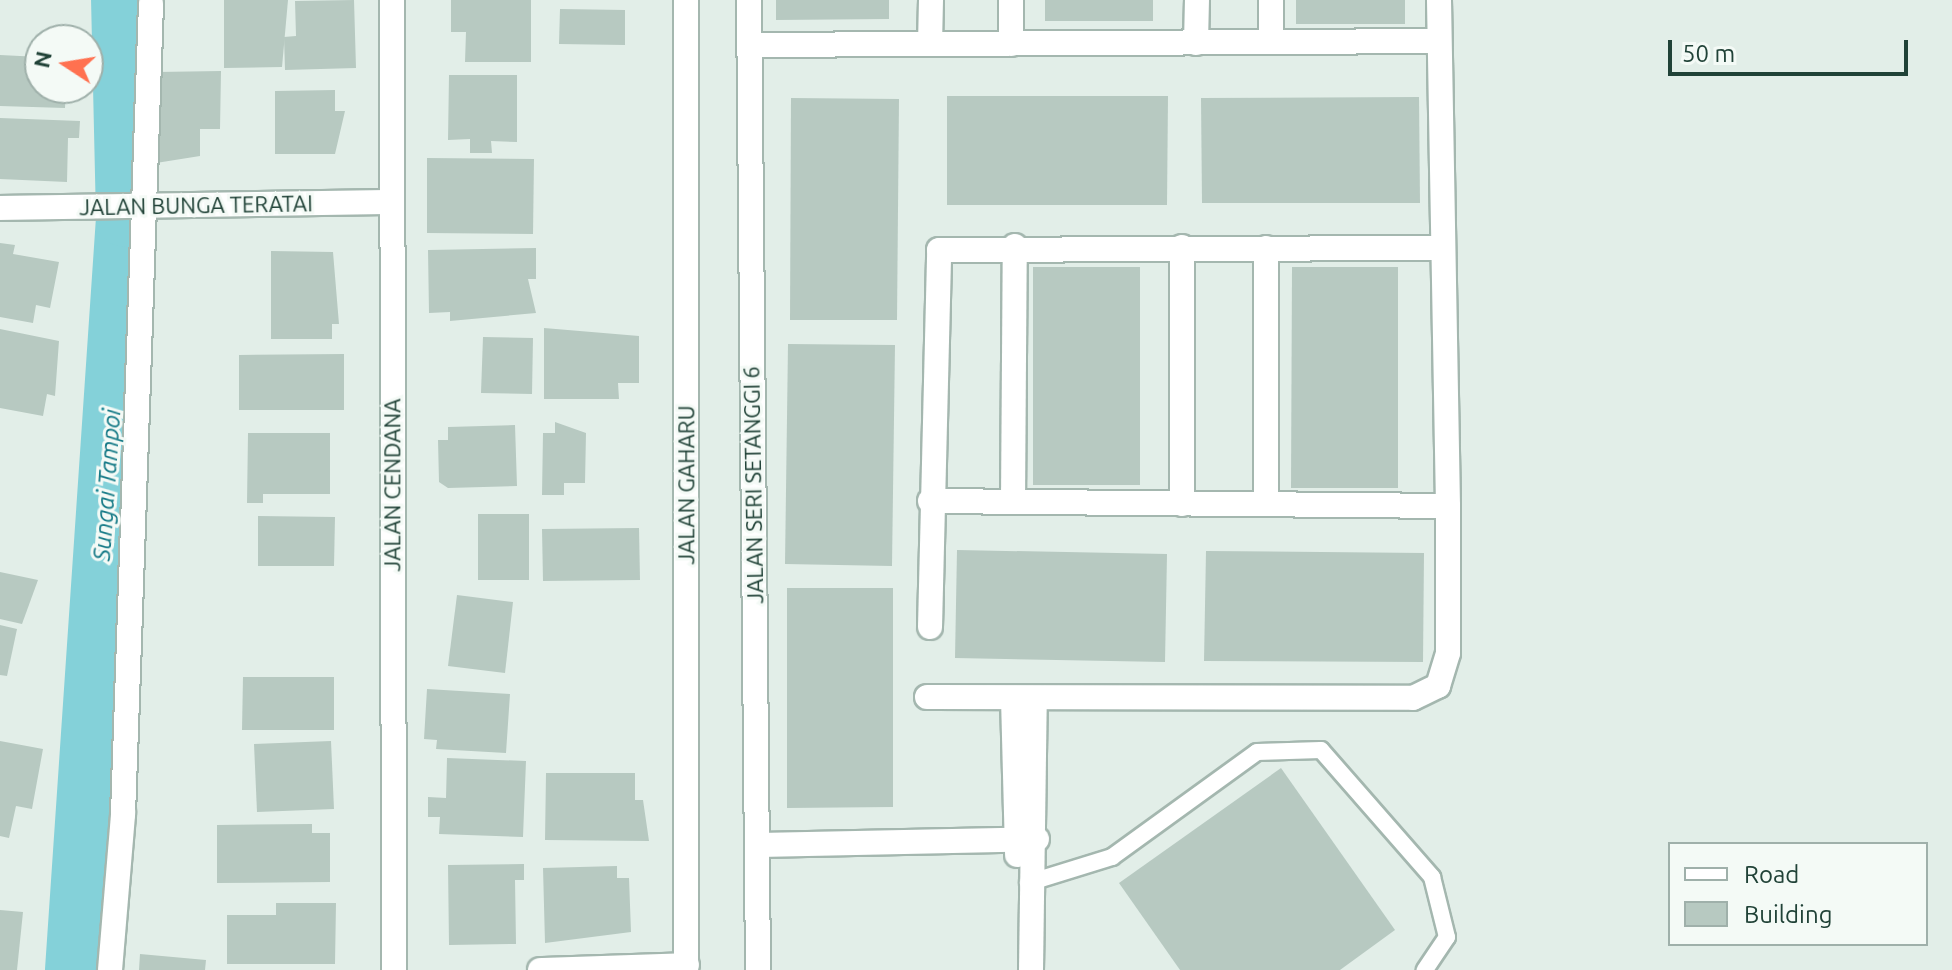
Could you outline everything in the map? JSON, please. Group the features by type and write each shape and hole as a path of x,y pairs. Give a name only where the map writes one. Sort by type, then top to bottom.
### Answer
{"street":[{"name":"JALAN CENDANA","path":"392,0 394,970"},
{"name":"JALAN GAHARU","path":"686,0 686,968"},
{"name":"JALAN SERI SETANGGI 6","path":"749,0 758,970"},
{"path":"930,44 931,0"},
{"path":"1011,0 1011,44"},
{"path":"1196,43 1197,0"},
{"path":"1271,0 1271,42"},
{"path":"927,697 1413,698 1438,686 1448,653 1439,0"},
{"path":"110,970 123,814 151,3"},
{"path":"749,45 1438,41"},
{"name":"JALAN BUNGA TERATAI","path":"0,208 391,202"},
{"path":"930,627 930,501 939,250 1015,246 1441,248"},
{"path":"1013,502 1015,246"},
{"path":"1182,247 1182,504"},
{"path":"1266,248 1266,504"},
{"path":"930,501 1448,506"},
{"path":"1024,698 1037,839 1028,883 1031,970"},
{"path":"1024,698 1012,840 1028,883"},
{"path":"759,845 1037,839"},
{"path":"540,970 686,968"}],"lane":[{"path":"1028,883 1112,857 1257,752 1321,750 1432,877 1447,937 1425,970"}],"building":[{"path":"224,0 288,0 282,67 224,68"},
{"path":"354,0 356,68 285,70 284,37 296,36 295,1"},
{"path":"451,0 531,0 531,62 465,62 466,32 451,32"},
{"path":"776,0 889,0 889,19 776,20"},
{"path":"1045,0 1153,0 1153,21 1045,21"},
{"path":"1296,0 1405,0 1405,24 1296,24"},
{"path":"560,9 625,10 625,45 559,44"},
{"path":"0,55 24,56 24,104 65,104 65,108 0,106"},
{"path":"221,71 220,129 200,129 200,156 156,163 157,72"},
{"path":"449,75 517,75 517,142 491,141 492,153 470,153 470,139 448,140"},
{"path":"335,90 335,111 345,111 335,154 275,154 275,91"},
{"path":"947,96 1168,96 1167,205 947,205"},
{"path":"1419,97 1420,203 1202,203 1201,98"},
{"path":"791,98 899,99 897,320 790,320"},
{"path":"0,118 80,121 79,138 68,138 67,182 0,179"},
{"path":"427,158 534,159 533,234 427,233"},
{"path":"0,243 15,245 13,254 59,262 50,308 36,305 33,323 0,317"},
{"path":"536,248 536,279 528,279 536,313 450,321 450,312 429,313 428,250"},
{"path":"271,251 333,252 339,324 332,324 332,339 271,339"},
{"path":"1033,267 1140,267 1140,485 1033,485"},
{"path":"1292,267 1398,267 1398,488 1291,488"},
{"path":"544,328 639,336 639,383 618,383 619,399 544,399"},
{"path":"0,329 59,341 55,396 47,394 43,416 0,408"},
{"path":"483,337 533,338 532,394 481,393"},
{"path":"788,344 895,345 892,566 785,564"},
{"path":"344,354 344,410 239,410 239,355"},
{"path":"555,422 586,433 585,483 564,483 564,495 542,495 543,433 555,433"},
{"path":"515,425 517,486 448,488 439,482 438,440 448,440 448,427"},
{"path":"248,433 330,433 330,494 263,494 263,503 247,503"},
{"path":"478,514 529,514 529,580 478,580"},
{"path":"258,516 335,517 334,566 258,566"},
{"path":"639,528 640,580 543,581 542,529"},
{"path":"957,550 1167,554 1165,662 955,658"},
{"path":"1206,551 1424,553 1423,662 1204,661"},
{"path":"0,572 38,580 22,624 0,619"},
{"path":"787,588 893,588 893,807 787,808"},
{"path":"457,595 513,602 505,673 448,666"},
{"path":"0,625 17,629 7,676 0,675"},
{"path":"243,677 334,677 334,730 242,730"},
{"path":"427,689 510,694 506,753 436,749 437,740 424,739"},
{"path":"0,741 43,749 32,809 16,806 9,838 0,836"},
{"path":"331,741 334,809 257,812 254,744"},
{"path":"447,758 526,761 523,837 439,834 440,817 428,817 428,797 446,798"},
{"path":"1281,768 1395,930 1340,970 1180,970 1119,883"},
{"path":"546,773 635,773 635,800 643,800 649,841 545,840"},
{"path":"312,824 312,833 330,833 330,882 217,883 217,825"},
{"path":"524,864 524,880 515,880 516,944 449,945 448,865"},
{"path":"617,866 617,878 629,878 631,932 545,943 543,868"},
{"path":"276,903 336,903 335,964 227,964 227,915 276,915"},
{"path":"0,910 23,912 17,970 0,970"},
{"path":"140,954 206,960 205,970 139,970"}],"waterway":[{"name":"Sungai Tampoi","path":"74,970 125,218 120,0"}]}
